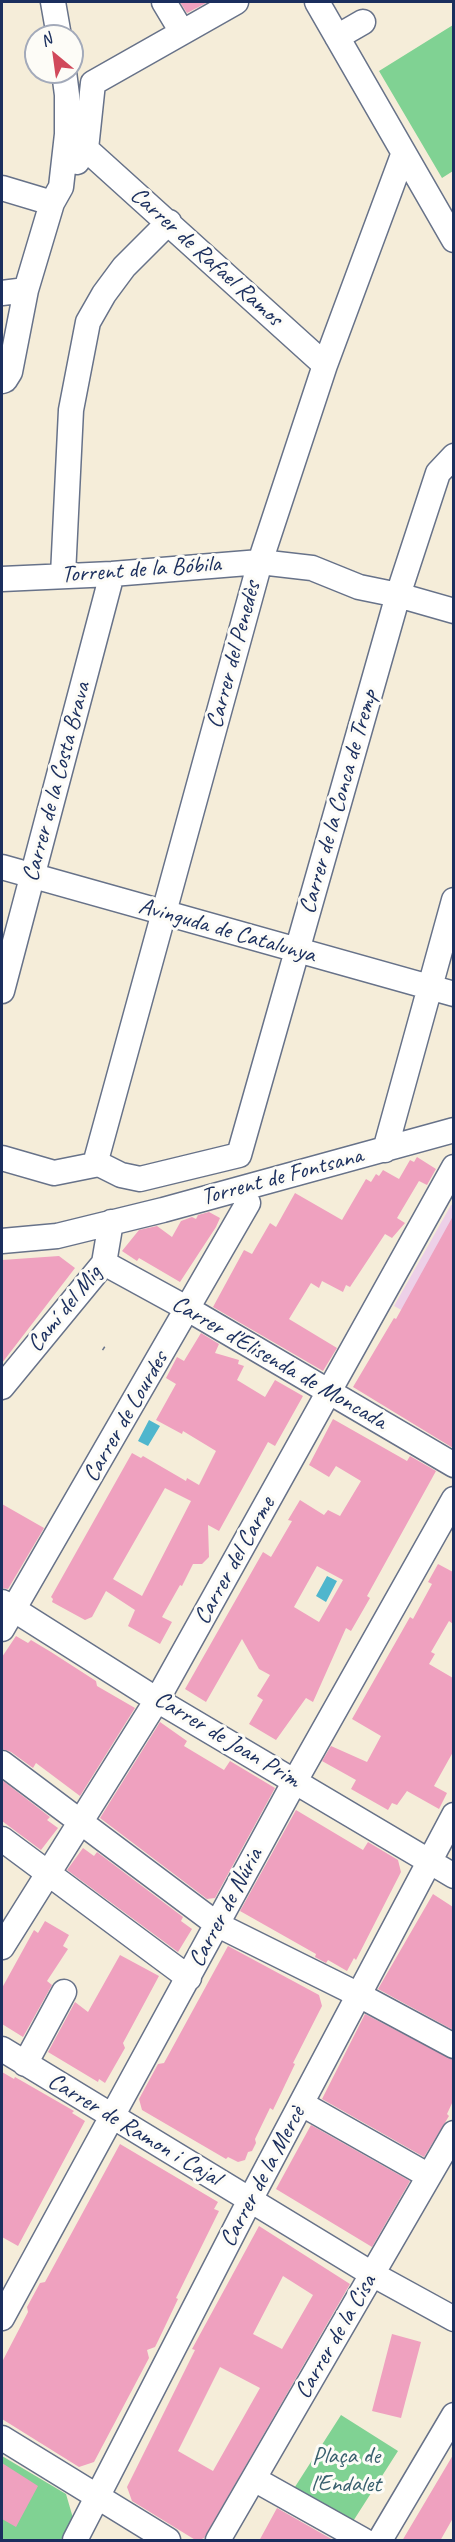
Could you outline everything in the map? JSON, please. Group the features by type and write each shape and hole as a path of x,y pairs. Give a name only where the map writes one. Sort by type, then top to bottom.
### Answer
{"street":[{"path":"53,2 57,24"},
{"path":"164,2 182,32"},
{"path":"57,195 86,149 93,83 236,2"},
{"path":"317,2 453,240"},
{"path":"337,36 363,22"},
{"path":"2,381 10,372 26,290 57,195 67,134 66,84"},
{"name":"Carrer de Rafael Ramos","path":"86,149 325,365"},
{"name":"Carrer del Penedès","path":"95,1164 260,562 325,365 404,154"},
{"path":"2,188 57,195"},
{"path":"63,575 71,410 87,322 124,267 169,222"},
{"path":"2,293 26,290"},
{"name":"Carrer de la Conca de Tremp","path":"95,1164 106,1166 121,1175 140,1179 239,1155 398,595 438,473 453,456"},
{"name":"Torrent de la Bóbila","path":"2,579 112,574 260,562 312,568 358,587 398,595 453,611"},
{"name":"Carrer de la Costa Brava","path":"2,991 112,574"},
{"name":"Avinguda de Catalunya","path":"2,867 453,994"},
{"path":"385,1150 453,900"},
{"name":"Torrent de Fontsana","path":"2,1241 52,1237 453,1130"},
{"path":"2,1158 54,1173 95,1164"},
{"name":"Carrer del Carme","path":"2,1947 157,1700 453,1167"},
{"name":"Carrer de Lourdes","path":"6,1614 188,1309 248,1203"},
{"name":"Camí del Mig","path":"2,1387 104,1263 111,1222"},
{"name":"Carrer d'Elisenda de Moncada","path":"104,1263 188,1309 453,1465"},
{"name":"Carrer de Núria","path":"2,2318 295,1781 453,1499"},
{"name":"Carrer de Joan Prim","path":"6,1614 157,1700 453,1876"},
{"path":"2,1762 218,1925 359,1995 453,2046"},
{"name":"Carrer de la Mercè","path":"75,2541 250,2200 453,1815"},
{"path":"2,1839 189,1978"},
{"path":"25,2064 64,1992"},
{"name":"Carrer de Ramon i Cajal","path":"2,2049 372,2274 453,2319"},
{"path":"302,2104 429,2176"},
{"name":"Carrer de la Cisa","path":"219,2541 453,2133"},
{"path":"380,2541 453,2415"},
{"path":"2,2438 168,2541"},
{"path":"254,2479 363,2541"}],"shaded area":[{"path":"453,1205 453,1338 394,1306"}],"green space":[{"path":"453,25 453,171 442,178 379,71"},
{"name":"Plaça de l'Endalet","path":"341,2415 398,2451 350,2526 293,2490"},
{"path":"2,2456 66,2494 73,2518 61,2540 2,2540"}],"water":[{"path":"149,1420 160,1426 148,1446 138,1441"},
{"path":"327,1576 337,1581 326,1602 316,1596"}],"building":[{"path":"180,2 208,2 187,13"},
{"path":"417,1157 436,1169 427,1185 419,1181 397,1218 405,1223 392,1238 385,1234 350,1287 346,1285 343,1292 322,1281 319,1288 311,1283 289,1319 337,1348 323,1371 213,1307 244,1250 252,1254 270,1223 276,1227 295,1193 342,1220 366,1179 371,1182 376,1174 379,1176 383,1170 399,1179 410,1160 414,1162"},
{"path":"209,1212 220,1218 180,1282 139,1258 137,1261 122,1251 139,1230 157,1226 172,1237 181,1221 192,1217 196,1219 198,1215"},
{"path":"453,1216 453,1448 353,1387 394,1318 396,1319"},
{"path":"59,1256 75,1268 2,1363 2,1260"},
{"path":"201,1333 219,1344 215,1353 239,1360 238,1364 244,1366 237,1380 265,1397 275,1380 303,1396 275,1446 268,1442 219,1531 208,1525 209,1557 202,1564 193,1564 182,1586 180,1585 162,1617 172,1622 160,1644 128,1626 135,1610 106,1591 92,1617 85,1620 52,1602 51,1597 132,1453 141,1458 143,1456 186,1481 187,1478 199,1485 216,1451 183,1431 182,1434 156,1420 176,1384 166,1378 177,1357 184,1361","holes":["165,1488 191,1501 142,1596 113,1579"]},
{"path":"333,1419 407,1461 410,1456 436,1471 367,1596 370,1598 351,1631 346,1628 313,1702 306,1698 276,1740 249,1724 263,1700 257,1696 270,1675 259,1669 242,1639 206,1702 185,1689 263,1552 271,1557 292,1521 288,1520 300,1500 324,1515 328,1510 340,1516 361,1481 336,1466 329,1477 309,1465","holes":["317,1566 343,1580 319,1622 294,1607"]},
{"path":"2,1504 44,1528 8,1589 2,1588"},
{"path":"438,1564 453,1572 453,1624 449,1621 431,1652 435,1654 429,1664 453,1678 453,1752 434,1786 447,1793 439,1809 407,1791 397,1805 392,1803 388,1810 351,1789 356,1780 322,1761 331,1746 367,1762 381,1736 352,1719 410,1617 413,1619 432,1584 428,1582"},
{"path":"16,1636 28,1643 31,1640 51,1652 96,1681 97,1686 135,1708 80,1796 36,1763 33,1768 11,1752 2,1749 2,1657"},
{"path":"160,1722 187,1741 184,1746 224,1770 230,1761 275,1788 215,1898 207,1899 100,1818"},
{"path":"2,1780 50,1817 47,1820 58,1828 41,1850 2,1821"},
{"path":"296,1810 363,1850 368,1842 398,1860 401,1872 356,1960 354,1958 347,1971 328,1960 326,1963 315,1957 316,1954 240,1911"},
{"path":"83,1848 94,1856 97,1852 183,1917 181,1921 192,1929 178,1952 67,1870"},
{"path":"433,1894 453,1907 453,2030 378,1989"},
{"path":"45,1921 69,1935 63,1946 68,1949 47,1981 52,1985 23,2037 2,2024 2,1988 34,1930 38,1933"},
{"path":"228,1946 319,1995 322,2006 293,2063 295,2064 273,2110 270,2108 255,2139 256,2143 252,2151 248,2152 245,2160 238,2162 228,2157 226,2159 142,2110 139,2099 158,2064 164,2063"},
{"path":"120,1955 159,1976 123,2043 125,2048 105,2083 99,2079 98,2082 48,2052 75,2002 88,2012"},
{"path":"365,2014 453,2060 453,2101 447,2114 449,2116 424,2157 322,2099"},
{"path":"2,2072 74,2111 72,2113 85,2121 18,2246 2,2237"},
{"path":"311,2125 410,2181 372,2247 276,2189"},
{"path":"120,2144 218,2202 214,2209 219,2211 176,2298 178,2299 158,2341 155,2347 147,2350 149,2358 94,2462 79,2467 2,2419 2,2362 28,2312 27,2307 40,2283 45,2282"},
{"path":"259,2226 350,2284 204,2538 197,2541 132,2501 127,2487 195,2350 192,2349","holes":["283,2276 313,2295 282,2349 253,2334","220,2367 260,2388 213,2471 178,2451"]},
{"path":"392,2334 421,2342 401,2418 372,2411"},
{"path":"453,2455 453,2518 440,2541 402,2541"},
{"path":"2,2463 38,2486 16,2527 2,2519"},
{"path":"277,2508 335,2541 259,2541"}]}
